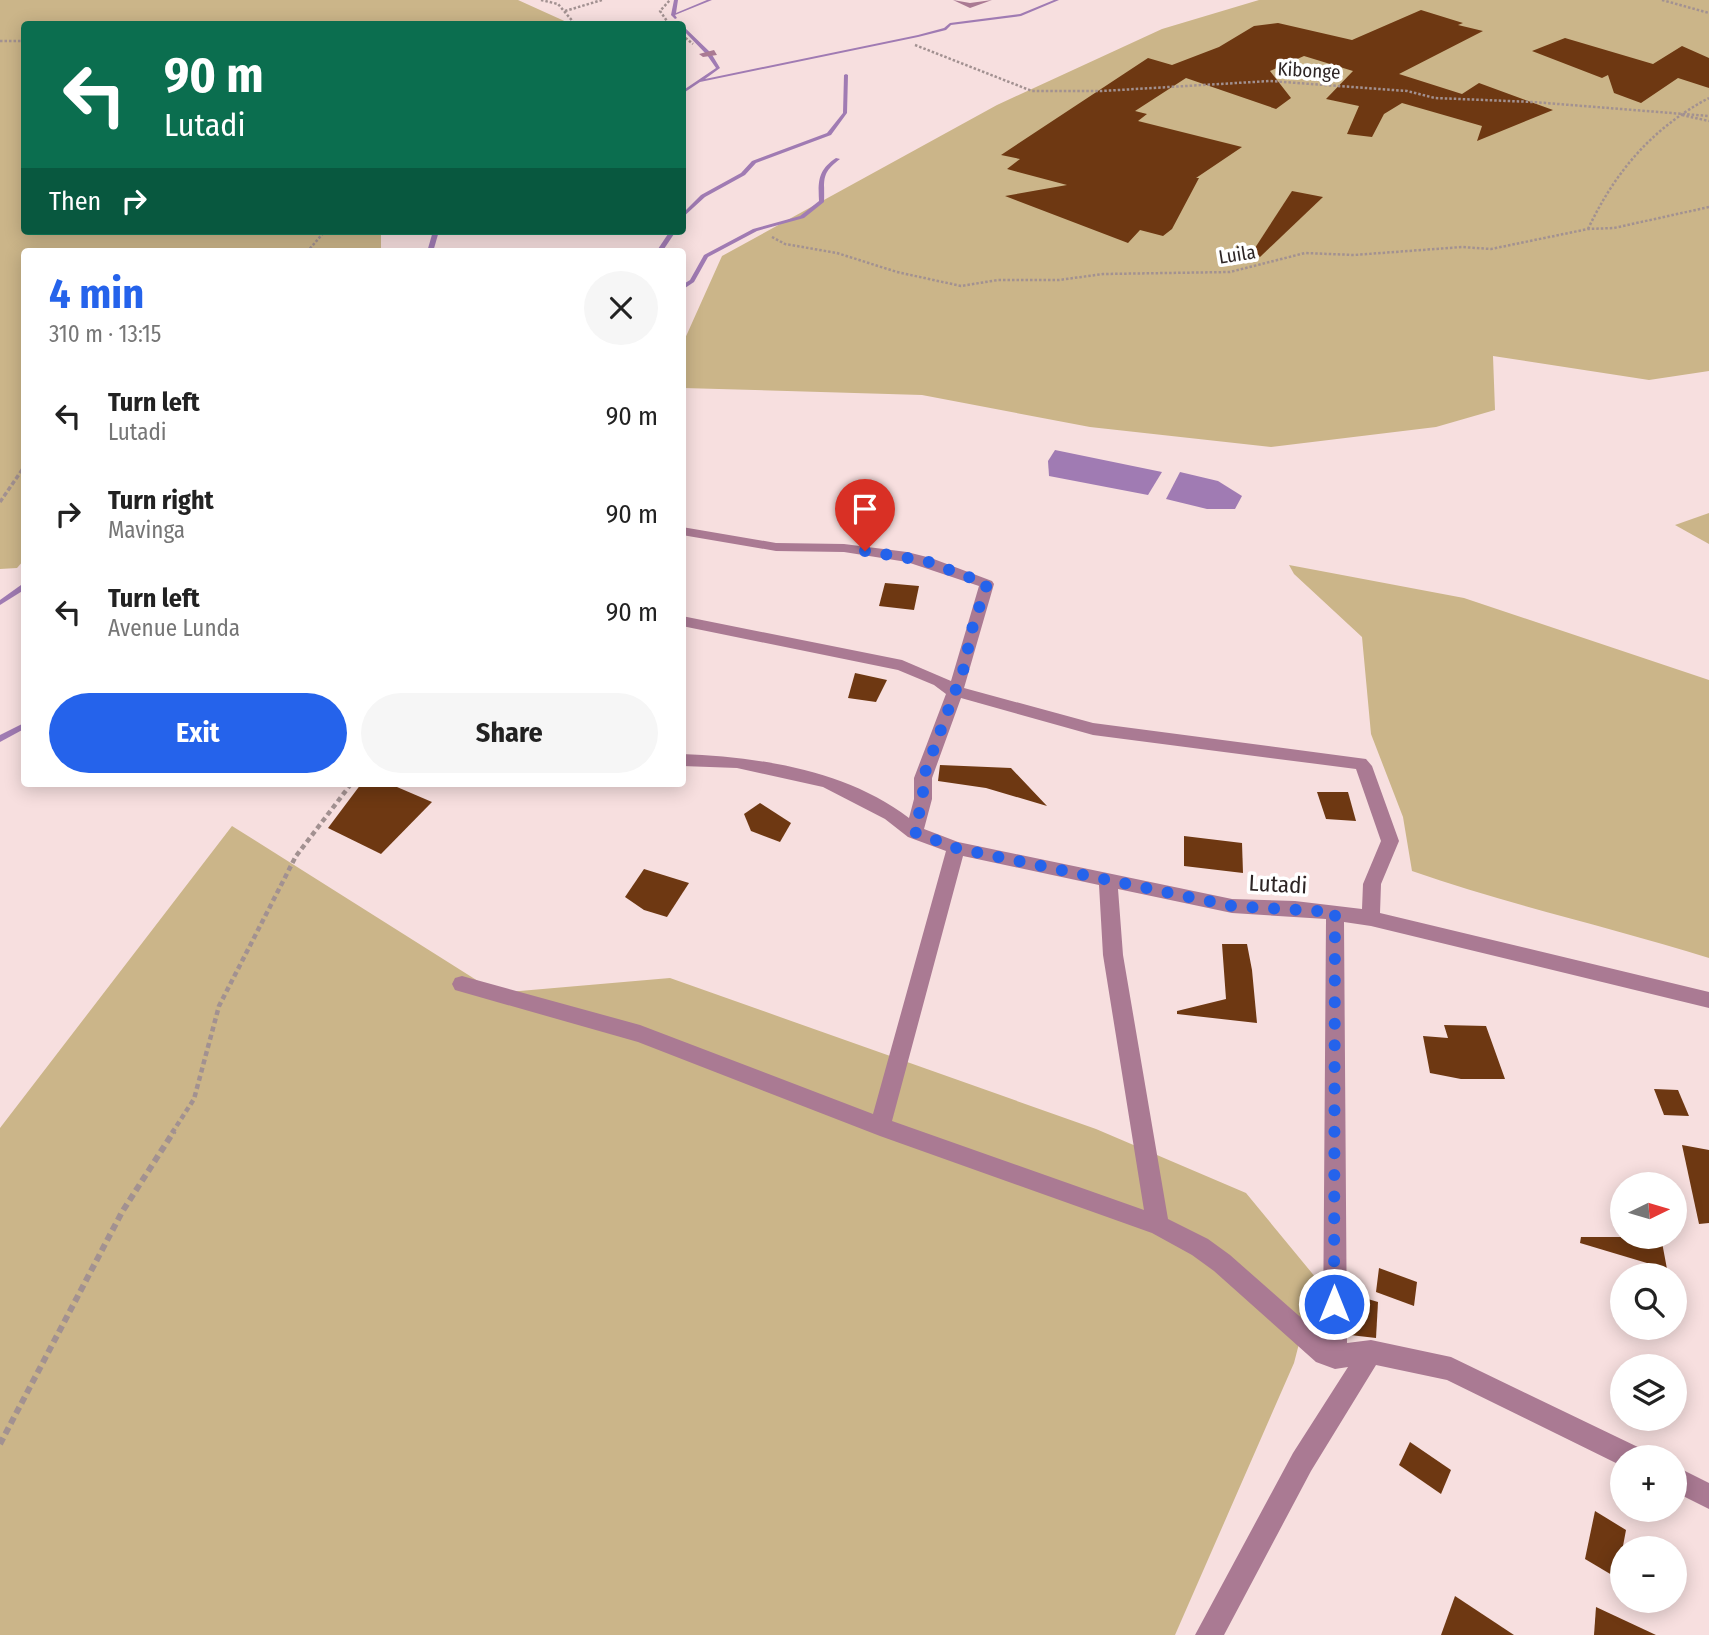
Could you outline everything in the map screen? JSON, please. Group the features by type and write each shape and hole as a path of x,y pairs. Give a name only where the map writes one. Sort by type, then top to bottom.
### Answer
{"street":[{"path":"957,0 971,6 988,0"},
{"path":"703,54 715,54"},
{"path":"686,532 776,547 844,548 907,557 926,561 987,584 971,632 965,665 923,778 923,799 914,832"},
{"path":"686,622 902,665 940,681 954,691 1093,729 1363,764 1390,841 1373,884 1371,918"},
{"name":"Lutadi","path":"686,760 737,762 827,782 891,814 914,832 956,848 1232,906 1335,912 1371,918 1709,1000"},
{"path":"880,1126 956,848"},
{"path":"1108,879 1113,954 1158,1224"},
{"path":"1335,912 1335,1357"},
{"path":"462,984 639,1034 880,1126 1158,1224 1200,1247 1318,1351 1335,1357 1371,1352 1425,1361 1451,1369 1610,1447"},
{"path":"1209,1635 1302,1462 1371,1352"},
{"path":"1687,1485 1709,1496"}],"path":[{"path":"541,0 558,5 573,21"},
{"path":"565,11 602,0"},
{"path":"667,21 660,11 670,0"},
{"path":"1662,0 1709,13"},
{"path":"0,41 21,41"},
{"name":"Kibonge","path":"915,45 1032,91 1102,92 1270,81 1395,90 1446,98 1709,116"},
{"path":"1588,229 1622,167 1678,114 1709,98"},
{"path":"1678,114 1709,121"},
{"name":"Luila","path":"772,237 785,244 837,253 897,272 961,286 998,280 1059,280 1103,274 1230,272 1305,253 1354,255 1462,247 1491,248 1588,229 1614,228 1709,207"},
{"path":"0,502 21,471"},
{"path":"0,1444 122,1212 194,1099 219,1006 271,911 296,856 349,787"}],"shaded area":[{"path":"0,0 518,0 564,21 21,21 21,235 381,235 381,248 21,248 21,563 17,568 0,569"},
{"path":"1259,0 1709,0 1709,371 1649,380 1493,356 1495,410 1436,427 1271,447 1090,427 922,395 686,388 686,336 722,256 997,105 1162,29"},
{"path":"1055,450 1162,472 1148,495 1049,476 1048,461"},
{"path":"1180,472 1218,481 1242,496 1235,509 1207,509 1166,499"},
{"path":"1709,513 1709,544 1675,525"},
{"path":"1289,565 1464,598 1709,680 1709,958 1486,895 1412,871 1403,817 1371,734 1362,637 1294,574"},
{"path":"232,826 497,993 670,978 1096,1129 1246,1193 1316,1278 1294,1363 1175,1635 0,1635 0,1128"}],"building":[{"path":"1421,10 1463,23 1458,25 1483,31 1399,74 1462,94 1479,83 1553,110 1477,141 1482,126 1402,103 1384,114 1372,137 1347,134 1359,106 1326,99 1353,71 1304,56 1270,71 1291,98 1276,109 1186,78 1135,111 1147,114 1138,121 1242,147 1196,178 1199,178 1172,229 1163,236 1140,230 1128,243 1005,196 1067,185 1007,169 1020,159 1001,155 1148,58 1172,65 1219,47 1254,26 1278,23 1352,40"},
{"path":"1565,38 1653,64 1682,46 1709,58 1709,88 1678,78 1641,103 1614,93 1608,75 1602,78 1532,51"},
{"path":"1292,191 1323,197 1260,257 1253,251"},
{"path":"885,583 919,586 914,610 879,606"},
{"path":"855,673 887,680 876,702 848,698"},
{"path":"940,765 1011,768 1047,806 986,788 938,781"},
{"path":"359,787 397,787 432,802 381,854 328,828"},
{"path":"1317,792 1348,792 1356,821 1326,819"},
{"path":"760,803 791,823 780,842 751,831 744,814"},
{"path":"1184,836 1242,843 1243,873 1184,866"},
{"path":"644,869 689,883 667,917 644,910 625,897"},
{"path":"1222,944 1247,944 1257,1023 1177,1014 1177,1011 1226,999"},
{"path":"1444,1025 1486,1026 1505,1079 1461,1079 1430,1073 1423,1036 1448,1038"},
{"path":"1654,1089 1678,1090 1689,1116 1664,1115"},
{"path":"1682,1145 1709,1150 1709,1223 1699,1224"},
{"path":"1581,1237 1610,1237 1610,1250 1663,1250 1666,1263 1647,1263 1580,1243"},
{"path":"1379,1268 1417,1282 1414,1306 1376,1292"},
{"path":"1351,1294 1378,1302 1376,1338 1350,1335"},
{"path":"1410,1442 1451,1470 1441,1494 1399,1465"},
{"path":"1595,1511 1626,1530 1625,1536 1610,1536 1610,1574 1585,1559"},
{"path":"1455,1596 1514,1635 1441,1635"},
{"path":"1596,1607 1656,1635 1594,1635"}],"waterway":[{"path":"673,15 676,0"},
{"path":"673,15 710,0"},
{"path":"701,81 918,36 945,29 950,24 1021,15 1057,0"},
{"path":"686,30 709,54 718,68 686,90"},
{"path":"686,213 703,196 743,174 754,162 829,134 845,113 846,75"},
{"path":"686,285 692,281 706,256 755,230 802,217 822,201 822,176 838,159"},
{"path":"431,248 435,235"},
{"path":"662,248 670,235"},
{"path":"0,603 21,589"},
{"path":"0,739 21,728"}],"route":[{"path":"865,551 926,561 987,584 971,632 965,665 923,778 923,799 914,832 956,848 1232,906 1335,912 1334,1304"}]}
